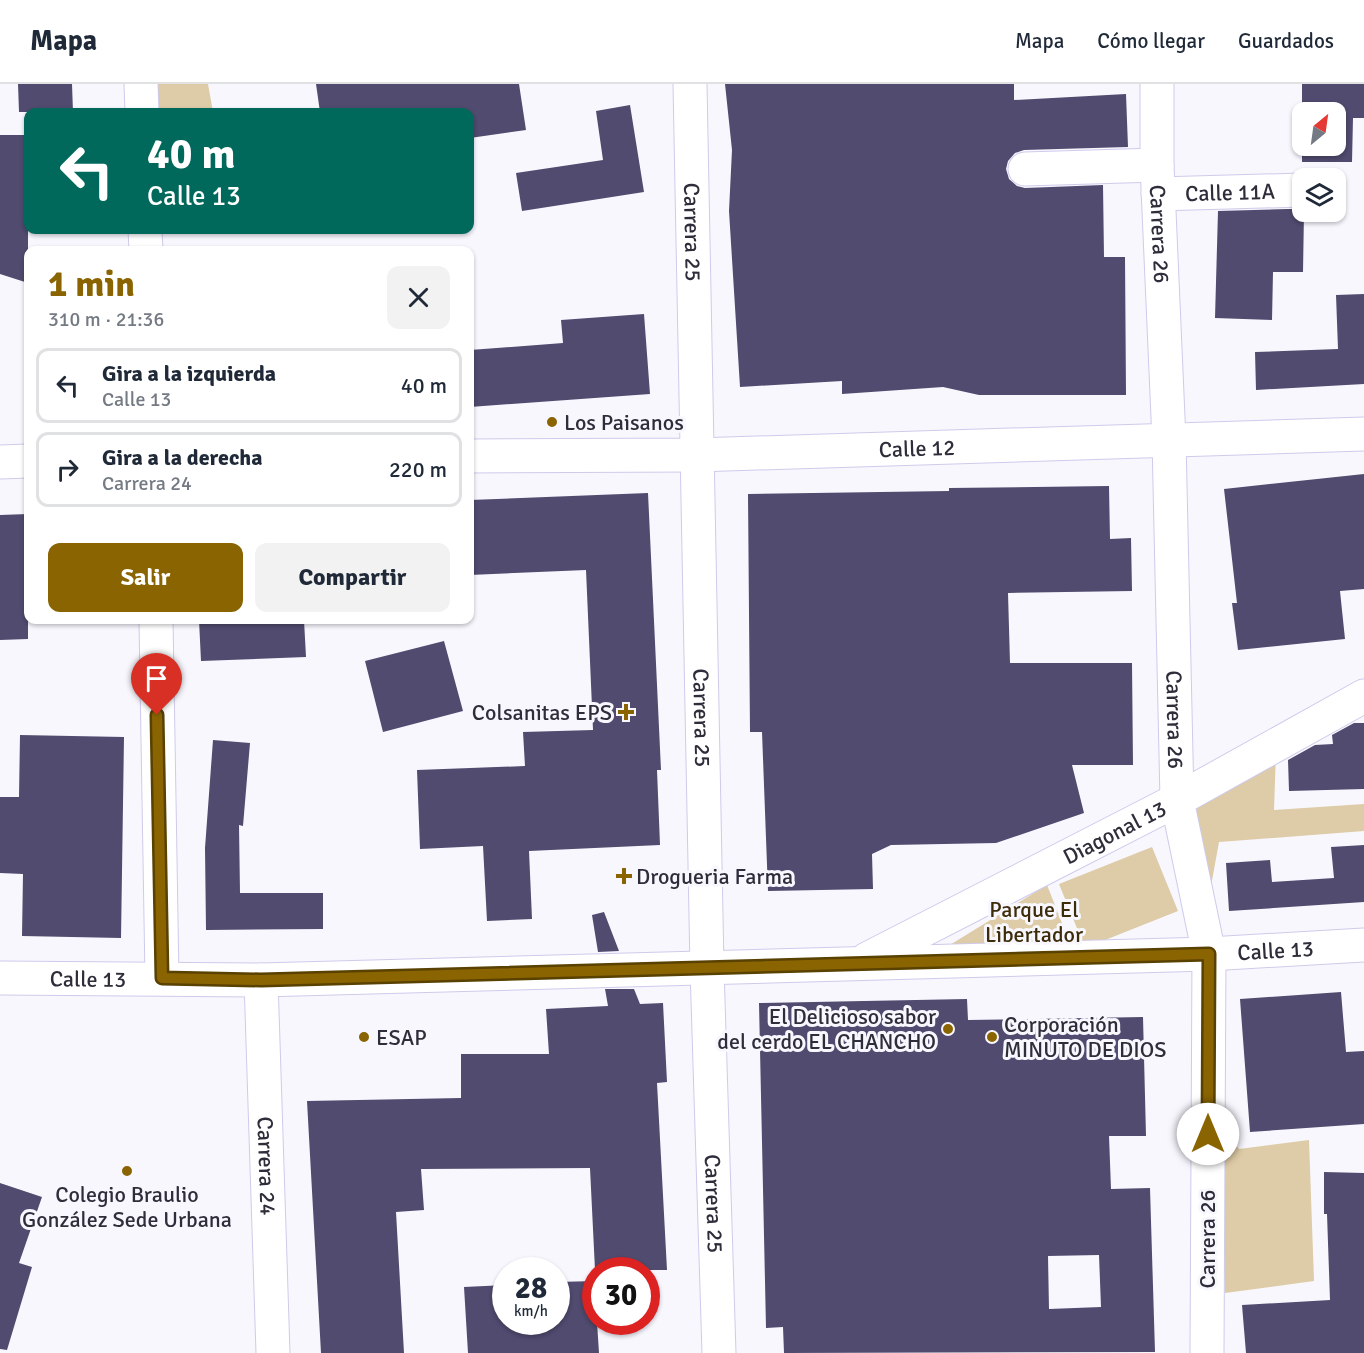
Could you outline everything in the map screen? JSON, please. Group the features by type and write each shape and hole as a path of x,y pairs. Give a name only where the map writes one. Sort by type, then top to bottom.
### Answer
{"street":[{"path":"141,84 142,108"},
{"name":"Carrera 25","path":"690,84 707,968 719,1353"},
{"name":"Carrera 26","path":"1157,84 1177,800 1209,954 1207,1353"},
{"name":"Calle 11A","path":"1025,169 1292,189"},
{"name":"Calle 12","path":"474,456 696,455 1364,434"},
{"path":"0,462 24,461"},
{"path":"156,624 162,978"},
{"name":"Diagonal 13","path":"860,963 1177,800 1364,696"},
{"name":"Calle 13","path":"0,978 261,980 1209,954 1364,945"},
{"name":"Carrera 24","path":"261,980 273,1353"}],"green space":[{"path":"157,84 208,84 212,108 156,108"},
{"path":"1276,752 1274,810 1364,804 1364,831 1219,842 1207,908 1188,799"},
{"path":"1152,847 1178,911 1085,948 1059,884"},
{"name":"Parque El Libertador","path":"1047,885 1071,946 940,951"},
{"path":"1224,1129 1239,1149 1309,1140 1314,1281 1225,1293"}],"building":[{"path":"18,84 72,84 73,108 24,108 24,112 19,112"},
{"path":"316,84 519,84 526,130 474,137 474,108 319,108"},
{"path":"725,84 1014,84 1014,100 1126,94 1128,147 1024,150 1015,153 1008,161 1006,169 1009,179 1017,186 1025,188 1103,185 1104,257 1125,257 1126,395 979,395 943,387 842,394 842,381 740,387 729,211 732,150"},
{"path":"1302,84 1364,84 1364,118 1353,118 1352,162 1302,162 1302,156 1346,156 1346,102 1302,102"},
{"path":"630,105 644,192 522,211 516,173 603,160 596,111"},
{"path":"0,135 24,135 24,234 28,234 28,246 24,246 24,282 0,274"},
{"path":"1292,209 1292,222 1304,222 1303,272 1273,272 1272,320 1215,318 1218,211"},
{"path":"1364,294 1364,384 1256,390 1255,352 1338,349 1336,295"},
{"path":"644,314 650,394 474,407 474,350 563,343 561,320"},
{"path":"1364,474 1364,589 1340,591 1345,639 1238,650 1232,603 1237,603 1224,489"},
{"path":"1109,486 1110,539 1131,538 1132,591 1008,593 1010,663 1132,663 1133,765 1072,765 1084,813 996,843 891,845 872,854 873,889 768,891 762,732 750,732 748,494"},
{"path":"648,493 661,770 657,770 660,845 529,851 532,919 487,921 483,846 420,849 417,770 525,766 523,732 593,730 586,570 474,575 474,500"},
{"path":"24,514 24,624 28,624 28,639 0,640 0,515"},
{"path":"199,624 304,624 306,657 201,661"},
{"path":"444,641 463,711 383,732 365,661"},
{"path":"1354,723 1364,723 1364,789 1289,791 1288,760 1315,745 1333,744 1332,735"},
{"path":"20,735 124,737 121,938 22,936 23,874 0,873 0,797 19,797"},
{"path":"213,740 250,743 243,826 239,825 240,893 323,893 323,929 206,930 205,848"},
{"path":"1364,845 1364,902 1229,911 1226,863 1270,860 1272,882 1334,878 1331,847"},
{"path":"604,912 619,951 598,952 592,915"},
{"path":"605,989 634,989 640,1004 663,1003 667,1082 657,1083 667,1270 660,1270 660,1257 594,1257 590,1168 421,1169 424,1210 396,1212 404,1353 321,1353 307,1101 461,1098 461,1054 549,1054 546,1009 608,1006"},
{"path":"1341,992 1346,1052 1364,1051 1364,1124 1250,1132 1240,999"},
{"path":"967,999 968,1020 1143,1017 1146,1136 1109,1136 1111,1189 1150,1188 1155,1352 784,1353 783,1327 766,1328 759,1003","holes":["1099,1255 1101,1307 1049,1309 1048,1256"]},
{"path":"1324,1172 1364,1173 1364,1353 1246,1353 1242,1305 1330,1300 1327,1214 1324,1214"},
{"path":"0,1183 42,1197 19,1263 32,1267 7,1350 0,1349"},
{"path":"582,1281 582,1335 598,1335 599,1353 468,1353 464,1287 492,1286 492,1335 570,1335 570,1282"}],"place":[{"name":"Los Paisanos","path":"552,422"},
{"name":"Colsanitas EPS","path":"626,712"},
{"name":"Drogueria Farma","path":"624,876"},
{"name":"El Delicioso sabor del cerdo EL CHANCHO","path":"948,1029"},
{"name":"ESAP","path":"364,1037"},
{"name":"Corporación MINUTO DE DIOS","path":"992,1037"},
{"name":"Colegio Braulio González Sede Urbana","path":"127,1171"}],"route":[{"path":"157,715 162,978 261,980 1209,954 1208,1134"}]}
